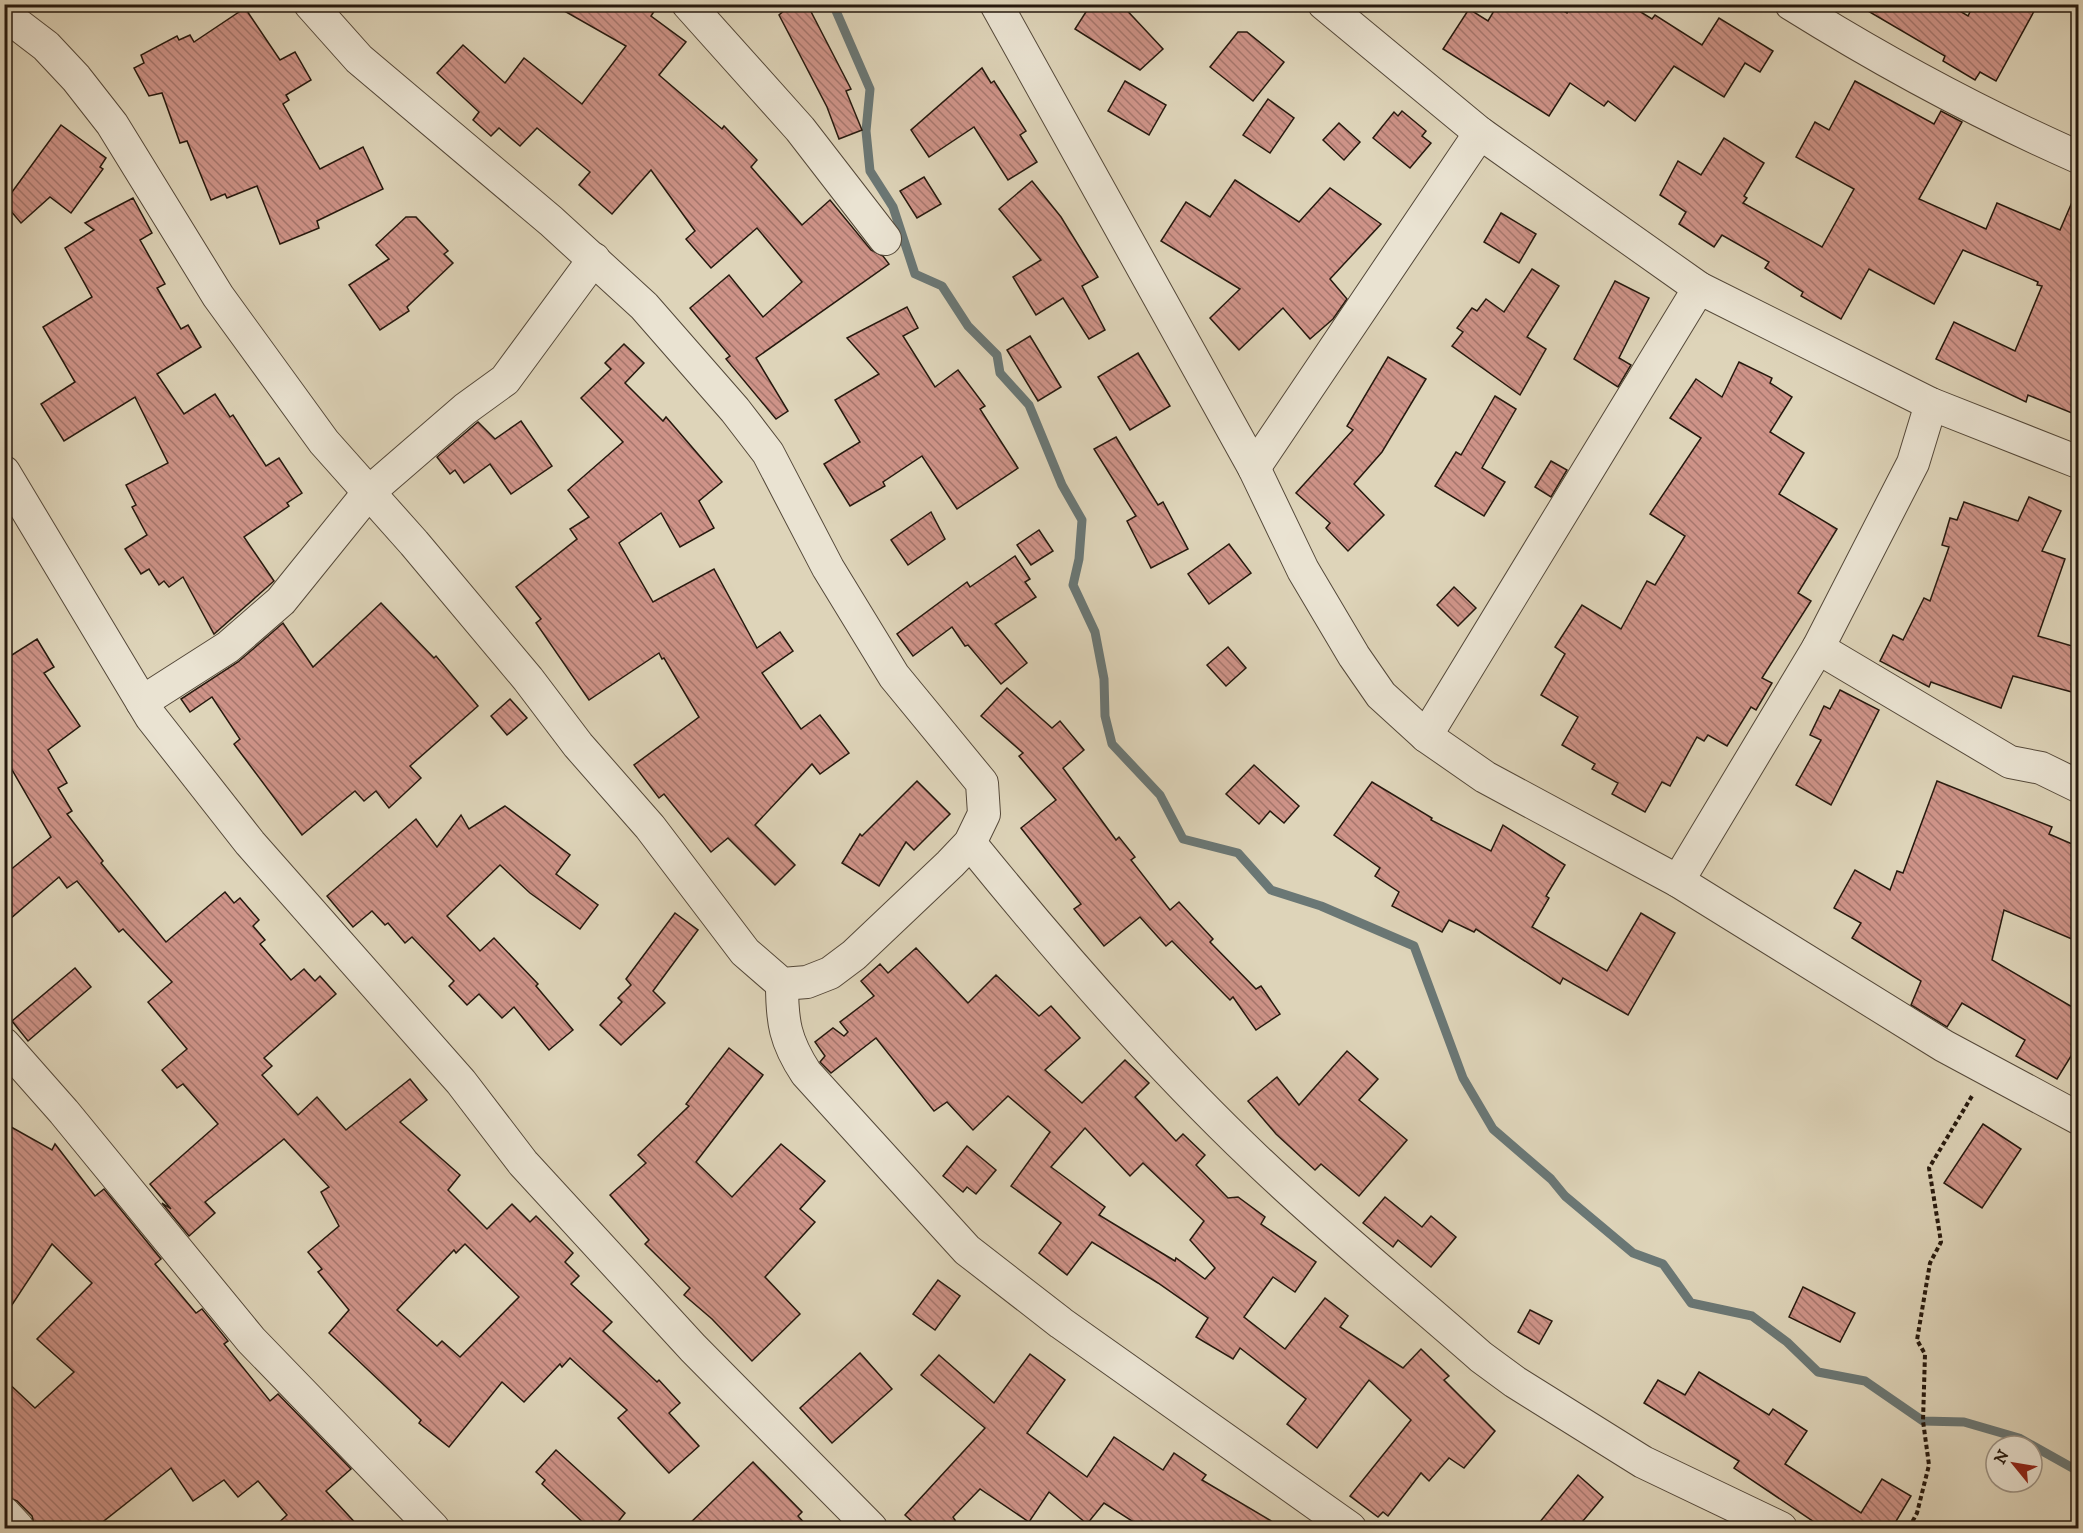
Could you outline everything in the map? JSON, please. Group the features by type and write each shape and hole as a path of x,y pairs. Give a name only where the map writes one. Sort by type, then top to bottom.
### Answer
{"street":[{"path":"4,14 46,46 76,78 112,124 218,296 324,442 528,679 578,745 650,827 745,952 764,971 782,984 807,982 830,973 862,948 970,843 984,814 982,783 894,676 828,568 768,453 735,410 644,306 594,259 359,59 310,4"},
{"path":"688,4 800,129 885,239"},
{"path":"996,4 1254,468 1303,570 1354,656 1381,695 1426,736 1485,777 1678,880 1944,1046 2079,1118"},
{"path":"1324,4 1479,133 1699,288 1931,404 2079,462"},
{"path":"1791,4 1936,90 1990,118 2079,157"},
{"path":"1254,468 1479,133"},
{"path":"142,702 228,647 281,601 369,492 465,409 505,380 594,259"},
{"path":"1426,736 1699,288"},
{"path":"1678,880 1818,648 1913,463 1931,404"},
{"path":"4,472 142,702 174,747 250,843 461,1082 523,1162 693,1348 871,1528"},
{"path":"1818,648 2010,762 2041,768 2079,786"},
{"path":"970,843 1061,955 1182,1085 1257,1160 1481,1357 1515,1382 1643,1462 1781,1528"},
{"path":"782,984 782,1021 791,1051 806,1073 967,1250 1071,1330 1350,1528"},
{"path":"4,1044 64,1112 251,1340 433,1528"},
{"path":"4,1513 18,1528"}],"path":[{"path":"1909,1528 1917,1514 1929,1465 1923,1421 1925,1354 1917,1340 1930,1263 1941,1242 1929,1168 1988,1070"}],"building":[{"path":"552,4 659,4 651,16 686,42 659,75 722,129 724,126 757,160 751,167 802,225 830,200 871,250 883,256 889,264 756,358 788,411 776,419 726,359 730,356 690,308 729,275 763,317 802,282 757,228 711,268 686,239 695,231 651,170 612,214 579,185 590,172 537,128 520,146 499,128 491,136 473,120 479,112 437,73 463,45 505,83 524,58 582,104 626,46"},
{"path":"792,4 807,4 851,89 846,91 862,130 839,139 827,107 779,15"},
{"path":"1091,4 1121,4 1163,49 1140,70 1075,29"},
{"path":"1498,4 1552,4 1567,13 1572,4 1628,4 1652,19 1655,15 1702,45 1719,18 1773,51 1760,72 1745,63 1724,97 1674,66 1635,121 1608,101 1604,106 1570,83 1549,116 1443,49 1469,9 1488,21"},
{"path":"1856,4 1948,4 1968,16 1974,4 2038,4 1996,81 1980,72 1975,80 1943,61 1945,56"},
{"path":"245,8 280,60 295,52 311,80 286,95 289,100 283,104 320,169 363,147 383,189 317,221 319,228 280,244 257,186 227,198 225,194 211,200 187,141 180,143 162,93 149,96 134,68 144,63 141,55 177,36 179,40 190,35 194,42"},
{"path":"1238,32 1247,32 1284,62 1253,101 1210,67"},
{"path":"982,68 991,83 994,81 1026,131 1020,135 1037,162 1008,180 974,127 929,157 911,130"},
{"path":"1125,81 1166,105 1149,135 1108,111"},
{"path":"1855,81 1934,124 1941,111 1962,122 1919,199 1986,229 1997,203 2060,230 2079,186 2079,416 2028,395 2026,402 1936,359 1954,322 2015,351 2042,286 2037,285 2038,282 1963,250 1934,304 1869,269 1841,319 1801,296 1803,292 1765,268 1769,262 1722,235 1714,247 1679,224 1686,212 1660,195 1678,161 1701,175 1724,138 1764,163 1744,196 1747,198 1743,203 1822,247 1854,189 1796,157 1815,122 1829,130"},
{"path":"1268,99 1294,118 1270,153 1243,135"},
{"path":"1402,111 1426,131 1422,136 1431,143 1410,168 1373,138 1394,112 1398,116"},
{"path":"1339,123 1360,142 1344,160 1323,140"},
{"path":"61,125 106,158 100,167 103,169 71,213 50,197 21,223 4,203"},
{"path":"924,177 941,204 917,218 900,191"},
{"path":"1235,180 1299,222 1330,188 1381,224 1330,279 1347,299 1333,319 1310,339 1283,308 1239,350 1210,318 1240,289 1161,241 1186,202 1210,217"},
{"path":"1032,181 1061,217 1098,277 1082,286 1105,330 1089,339 1063,298 1036,315 1013,277 1041,260 999,209"},
{"path":"133,198 152,233 140,240 165,284 157,288 181,329 188,325 201,347 157,374 184,414 215,394 230,417 233,415 266,466 279,458 302,493 287,503 289,506 244,537 274,581 214,634 183,577 169,587 164,581 159,585 149,569 141,574 125,549 147,535 132,507 136,505 126,485 168,463 135,397 64,441 41,404 75,382 43,327 92,297 65,248 94,230 85,223"},
{"path":"1501,213 1536,234 1519,263 1484,242"},
{"path":"406,217 416,217 448,251 444,254 453,263 407,307 409,311 380,330 349,285 389,259 376,245"},
{"path":"1532,269 1559,286 1527,337 1546,349 1520,395 1452,346 1463,332 1457,328 1472,308 1477,311 1486,299 1504,312"},
{"path":"1615,281 1649,298 1619,358 1631,365 1618,387 1574,359"},
{"path":"907,307 918,328 903,336 935,387 958,370 985,406 980,409 1018,468 957,509 922,456 883,482 885,486 850,506 824,464 860,442 835,400 879,374 847,338"},
{"path":"1030,336 1061,387 1038,401 1007,350"},
{"path":"624,344 644,363 625,383 663,421 666,417 722,482 699,501 714,528 680,547 661,513 619,543 653,602 714,569 757,648 780,632 793,651 762,673 801,729 820,715 849,753 820,774 812,764 755,825 795,865 775,885 728,838 711,852 664,794 659,798 634,765 699,717 664,658 662,659 659,653 589,700 536,623 541,619 516,587 577,539 570,529 589,517 568,490 623,442 581,398 611,369 605,363"},
{"path":"1138,353 1170,406 1130,430 1098,377"},
{"path":"1388,357 1426,379 1382,452 1354,484 1384,515 1348,551 1326,528 1330,523 1296,493 1353,430 1347,426"},
{"path":"1739,362 1772,378 1770,383 1792,397 1770,432 1804,453 1779,494 1837,529 1798,593 1811,601 1762,678 1772,683 1756,710 1751,707 1727,746 1708,735 1704,741 1697,737 1670,786 1662,782 1645,812 1612,794 1618,783 1592,769 1595,764 1562,745 1578,717 1541,695 1565,654 1555,647 1582,605 1621,629 1647,581 1655,585 1685,536 1650,514 1701,438 1670,418 1696,379 1722,397"},
{"path":"1495,396 1516,409 1482,468 1505,482 1484,516 1435,486 1456,452 1461,455"},
{"path":"521,421 552,466 511,494 490,464 464,483 455,470 450,474 437,457 478,422 495,439"},
{"path":"1116,437 1158,505 1163,502 1188,549 1151,568 1127,521 1136,516 1094,449"},
{"path":"1551,461 1567,470 1551,497 1535,487"},
{"path":"2029,497 2061,511 2042,551 2065,559 2038,636 2079,648 2079,686 2074,685 2072,692 2013,676 2001,708 1931,682 1929,687 1880,661 1893,635 1903,640 1924,598 1930,601 1949,547 1942,545 1950,518 1957,520 1964,502 2018,521"},
{"path":"931,512 945,539 908,565 891,540"},
{"path":"1039,530 1053,551 1031,565 1017,545"},
{"path":"1229,544 1251,573 1209,604 1188,574"},
{"path":"1015,556 1030,579 1025,582 1036,597 995,624 1027,663 1001,684 968,645 965,646 952,627 913,656 897,634 967,582 970,587"},
{"path":"1454,587 1476,608 1458,626 1437,605"},
{"path":"381,603 434,658 436,656 478,706 410,766 421,778 389,808 376,791 364,801 355,791 302,835 234,744 240,739 212,697 190,712 181,699 238,662 283,623 313,667"},
{"path":"37,639 54,667 44,673 80,726 48,750 67,783 58,788 72,811 67,814 103,861 101,863 166,942 225,892 234,903 240,898 259,920 253,926 265,940 260,944 291,980 304,969 315,981 320,976 336,994 264,1058 272,1066 262,1075 298,1115 317,1097 346,1130 410,1079 427,1100 400,1122 460,1175 448,1190 487,1229 512,1204 530,1222 536,1216 573,1253 565,1262 579,1276 571,1284 612,1322 603,1331 657,1382 659,1380 680,1403 669,1413 699,1446 669,1473 618,1418 627,1410 570,1358 562,1367 560,1364 524,1402 502,1382 449,1447 419,1423 421,1420 329,1333 349,1310 318,1272 322,1269 308,1252 339,1226 321,1192 329,1187 284,1139 205,1202 215,1213 189,1236 162,1203 171,1209 150,1184 218,1124 183,1084 177,1088 162,1070 187,1049 148,1002 172,982 123,929 119,932 77,881 67,888 59,877 4,924 4,875 51,837 4,756 4,660","holes":["465,1244 519,1297 460,1357 442,1341 437,1346 397,1310 454,1250 456,1253"]},
{"path":"1228,647 1246,668 1226,686 1207,665"},
{"path":"1007,688 1052,728 1060,721 1084,750 1063,768 1116,840 1119,837 1135,857 1131,860 1170,910 1179,902 1213,939 1210,942 1256,989 1261,986 1280,1014 1256,1030 1233,997 1230,1000 1172,941 1166,946 1140,917 1104,946 1074,909 1081,904 1021,828 1056,800 1019,756 1023,753 981,716"},
{"path":"1840,690 1879,710 1831,805 1796,785 1821,740 1810,735 1824,706 1830,709"},
{"path":"510,699 527,718 507,735 491,716"},
{"path":"1254,765 1299,806 1284,823 1270,811 1259,824 1226,794"},
{"path":"917,781 950,814 914,850 906,842 879,886 842,863 860,834 862,836"},
{"path":"1937,781 2052,827 2049,834 2079,847 2079,942 2004,910 1992,960 2079,1011 2079,1043 2057,1079 2016,1056 2025,1040 1962,1003 1947,1027 1911,1005 1921,981 1852,938 1861,923 1834,908 1855,870 1890,890 1897,871 1903,873"},
{"path":"1372,782 1432,818 1431,820 1491,851 1503,825 1565,865 1546,896 1549,898 1532,927 1607,971 1641,913 1675,933 1628,1015 1563,978 1560,984 1476,929 1474,932 1449,920 1442,932 1392,906 1399,892 1375,876 1380,868 1334,835"},
{"path":"505,806 570,855 556,874 598,905 580,929 530,893 500,865 447,916 480,951 494,938 538,984 536,986 573,1030 549,1050 514,1007 502,1018 479,994 467,1005 449,986 454,981 412,937 405,943 388,923 385,925 372,911 353,927 327,896 416,819 437,847 461,815 469,829"},
{"path":"675,913 698,930 653,991 665,1003 621,1045 600,1025 622,1002 618,998 631,985 626,979"},
{"path":"916,948 968,1003 996,975 1039,1016 1051,1006 1080,1038 1045,1070 1082,1103 1125,1060 1149,1083 1135,1097 1176,1141 1183,1134 1205,1155 1196,1165 1228,1198 1238,1197 1265,1217 1261,1224 1316,1262 1295,1292 1273,1277 1244,1317 1285,1349 1325,1298 1348,1316 1340,1327 1403,1368 1421,1349 1449,1376 1444,1380 1495,1431 1464,1468 1449,1458 1429,1481 1421,1473 1388,1516 1383,1512 1378,1517 1350,1496 1411,1420 1369,1380 1317,1448 1287,1424 1306,1399 1240,1348 1233,1359 1196,1337 1208,1318 1158,1283 1092,1242 1067,1275 1039,1253 1061,1223 1011,1186 1050,1132 1008,1096 973,1130 947,1102 934,1111 876,1038 831,1073 820,1062 825,1056 815,1042 833,1028 844,1036 848,1032 840,1022 874,996 861,981 880,964 888,973","holes":["1085,1128 1130,1176 1143,1163 1204,1221 1190,1240 1215,1268 1205,1279 1176,1258 1175,1261 1099,1215 1105,1207 1051,1167"]},
{"path":"75,968 91,987 28,1041 12,1021"},
{"path":"729,1048 763,1075 696,1162 732,1197 781,1144 825,1181 800,1209 815,1222 765,1277 800,1314 752,1361 712,1319 684,1295 690,1288 645,1244 649,1240 610,1195 646,1163 638,1155 689,1106 686,1104"},
{"path":"1347,1051 1378,1079 1359,1100 1407,1140 1359,1196 1321,1164 1315,1170 1276,1134 1248,1101 1277,1077 1299,1105"},
{"path":"4,1123 52,1150 55,1144 95,1196 104,1189 161,1259 155,1264 196,1313 202,1309 228,1341 224,1344 270,1401 278,1394 351,1469 326,1491 360,1528 273,1528 287,1515 258,1481 238,1497 224,1480 193,1501 171,1468 95,1528 35,1528 32,1516 17,1501 4,1496 4,1379 35,1408 74,1372 37,1339 92,1283 52,1244 4,1317"},
{"path":"1983,1124 2021,1149 1982,1208 1944,1183"},
{"path":"967,1146 996,1170 976,1194 967,1187 963,1192 943,1176"},
{"path":"1385,1197 1422,1227 1431,1216 1456,1237 1431,1267 1398,1240 1393,1247 1363,1223"},
{"path":"938,1280 960,1296 935,1330 913,1314"},
{"path":"1803,1287 1855,1313 1840,1342 1789,1317"},
{"path":"1530,1310 1552,1321 1539,1344 1518,1332"},
{"path":"860,1353 892,1389 832,1443 800,1408"},
{"path":"1030,1354 1065,1380 1027,1433 1087,1477 1114,1437 1163,1470 1174,1453 1206,1475 1202,1480 1283,1528 1143,1528 1104,1503 1087,1524 1049,1492 1029,1522 980,1489 953,1517 960,1528 919,1528 905,1515 985,1428 921,1375 939,1355 994,1403"},
{"path":"1699,1372 1769,1415 1773,1409 1807,1431 1785,1464 1861,1513 1882,1479 1911,1496 1892,1528 1823,1528 1734,1468 1739,1461 1644,1403 1658,1380 1685,1395"},
{"path":"556,1450 625,1513 613,1528 589,1528 542,1484 545,1480 536,1472"},
{"path":"753,1462 802,1512 798,1516 809,1528 685,1528"},
{"path":"1578,1475 1603,1497 1577,1528 1535,1528"}],"waterway":[{"path":"833,4 870,89 866,131 870,171 893,207 915,274 942,286 968,326 997,355 1000,373 1029,405 1062,485 1082,520 1079,559 1073,585 1095,632 1104,679 1105,716 1112,744 1160,795 1183,839 1238,853 1271,890 1321,906 1414,946 1463,1078 1493,1129 1551,1179 1565,1196 1633,1253 1663,1264 1691,1303 1752,1316 1787,1342 1818,1372 1865,1381 1923,1421 1964,1422 2019,1438 2078,1471"}]}
